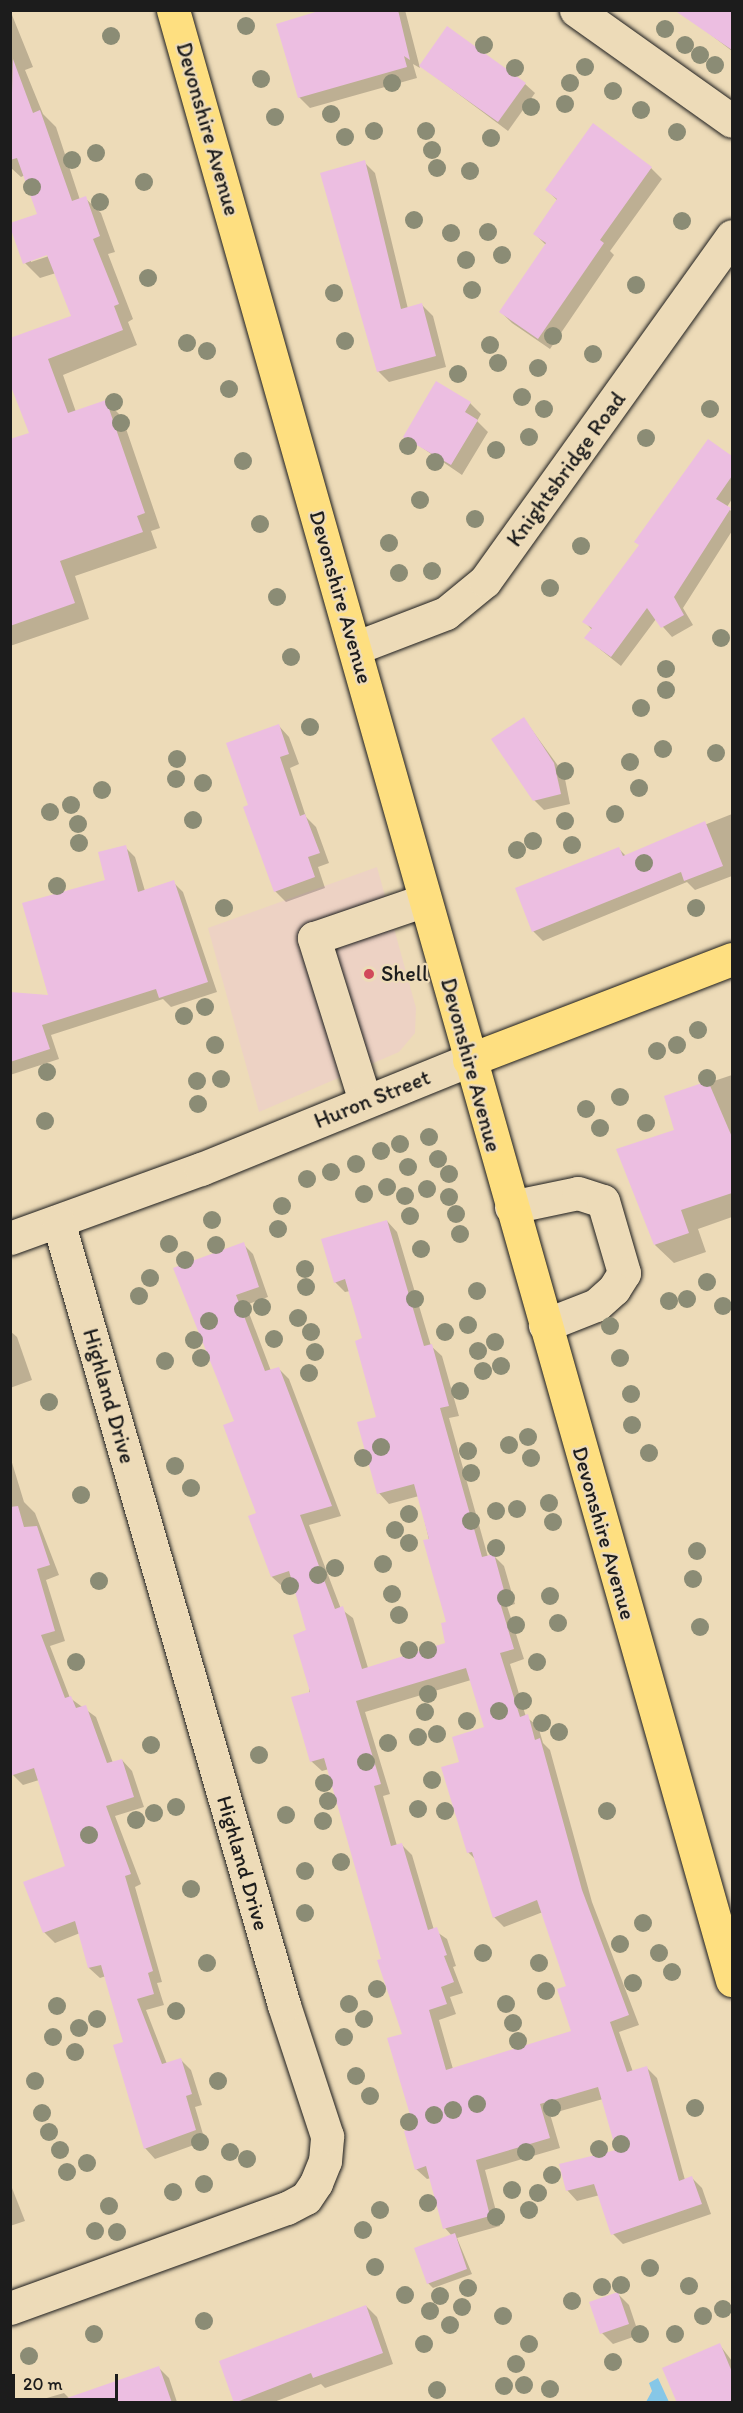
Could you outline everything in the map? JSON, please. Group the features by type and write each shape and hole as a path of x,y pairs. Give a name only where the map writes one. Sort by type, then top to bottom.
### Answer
{"main road":[{"name":"Devonshire Avenue","path":"174,10 469,1060 732,1980"},
{"name":"Huron Street","path":"469,1060 732,959"}],"street":[{"path":"576,10 732,121"},
{"name":"Knightsbridge Road","path":"355,648 446,613 485,581 732,236"},
{"path":"365,1101 314,938 425,900"},
{"name":"Huron Street","path":"10,1238 201,1169 469,1060"},
{"path":"511,1207 578,1193 603,1201 624,1273 614,1289 596,1305 545,1325"},
{"name":"Highland Drive","path":"10,2308 287,2208 306,2198 316,2183 325,2161 327,2136 284,2005 58,1221"}],"shaded area":[{"path":"377,867 416,1008 415,1033 399,1052 259,1112 208,928"}],"water":[{"path":"658,2378 669,2402 646,2402 652,2391 649,2383"}],"building":[{"path":"322,10 398,10 410,60 404,56 407,67 298,98 276,24"},
{"path":"674,10 732,10 732,50"},
{"path":"447,26 526,83 498,122 419,66"},
{"path":"13,59 33,113 40,110 72,201 86,196 100,236 93,239 119,304 114,306 123,330 48,359 68,413 106,400 145,513 137,516 143,532 60,561 75,603 10,626 10,439 29,433 10,384 10,338 71,316 47,255 23,264 10,227 10,223 37,214 17,158 10,160"},
{"path":"593,123 652,167 600,240 604,243 538,339 499,312 546,243 533,234 557,199 545,190"},
{"path":"365,160 401,309 422,303 436,356 377,372 320,173"},
{"path":"436,381 471,402 465,412 478,420 451,465 403,437"},
{"path":"708,439 732,456 732,476 716,499 731,508 674,597 684,615 661,628 647,608 611,657 584,638 592,628 582,622 639,545 634,542"},
{"path":"524,717 554,763 561,794 533,801 491,739"},
{"path":"279,724 289,754 280,757 300,816 305,814 320,853 308,857 315,877 274,892 243,807 248,805 226,743"},
{"path":"705,821 723,866 684,881 681,872 532,932 515,888 619,847 623,856"},
{"path":"126,845 138,892 174,880 208,982 159,998 156,989 42,1025 50,1049 10,1062 10,992 48,995 22,903 105,880 98,852"},
{"path":"708,1081 732,1137 732,1193 681,1210 689,1233 654,1245 616,1149 674,1130 664,1096"},
{"path":"387,1220 424,1346 432,1344 449,1406 440,1408 482,1557 494,1554 505,1594 498,1596 514,1649 500,1653 520,1717 528,1714 535,1740 540,1738 582,1890 629,2015 610,2022 627,2072 647,2066 679,2181 692,2176 702,2204 611,2235 594,2184 566,2191 559,2164 616,2150 598,2087 540,2104 550,2138 476,2160 490,2216 443,2229 426,2166 415,2170 404,2131 414,2128 387,2038 402,2034 377,1960 381,1959 324,1758 310,1762 291,1697 310,1692 293,1635 306,1630 289,1571 271,1577 248,1516 256,1513 223,1425 234,1421 173,1268 244,1242 259,1287 236,1295 265,1371 279,1367 332,1506 300,1515 335,1609 343,1606 362,1669 445,1643 441,1623 446,1622 423,1540 429,1539 414,1484 377,1494 357,1422 376,1417 355,1341 362,1338 345,1279 334,1283 321,1239","holes":["466,1668 484,1727 452,1737 459,1762 441,1767 467,1853 472,1852 493,1918 537,1900 566,1986 557,1989 571,2031 446,2070 429,2010 447,2004 441,1987 454,1982 444,1956 447,1955 437,1927 428,1930 402,1843 391,1846 374,1786 381,1784 356,1701"]},
{"path":"18,1506 24,1527 37,1526 50,1565 37,1569 55,1631 41,1635 65,1698 71,1696 76,1708 86,1705 107,1763 122,1759 134,1797 106,1806 131,1874 125,1876 153,1971 148,1973 154,1994 137,1999 162,2064 181,2058 192,2094 186,2096 196,2130 144,2149 113,2045 123,2042 101,1965 88,1968 75,1921 43,1933 23,1882 65,1866 34,1768 10,1776 10,1507"},
{"path":"455,2233 467,2269 427,2284 414,2248"},
{"path":"618,2292 629,2324 600,2334 589,2302"},
{"path":"366,2305 383,2353 313,2378 311,2373 234,2403 219,2361"},
{"path":"720,2343 732,2372 732,2403 677,2403 662,2368"},
{"path":"159,2366 172,2403 68,2403 67,2398"}],"place":[{"name":"Shell","path":"369,974"}]}
